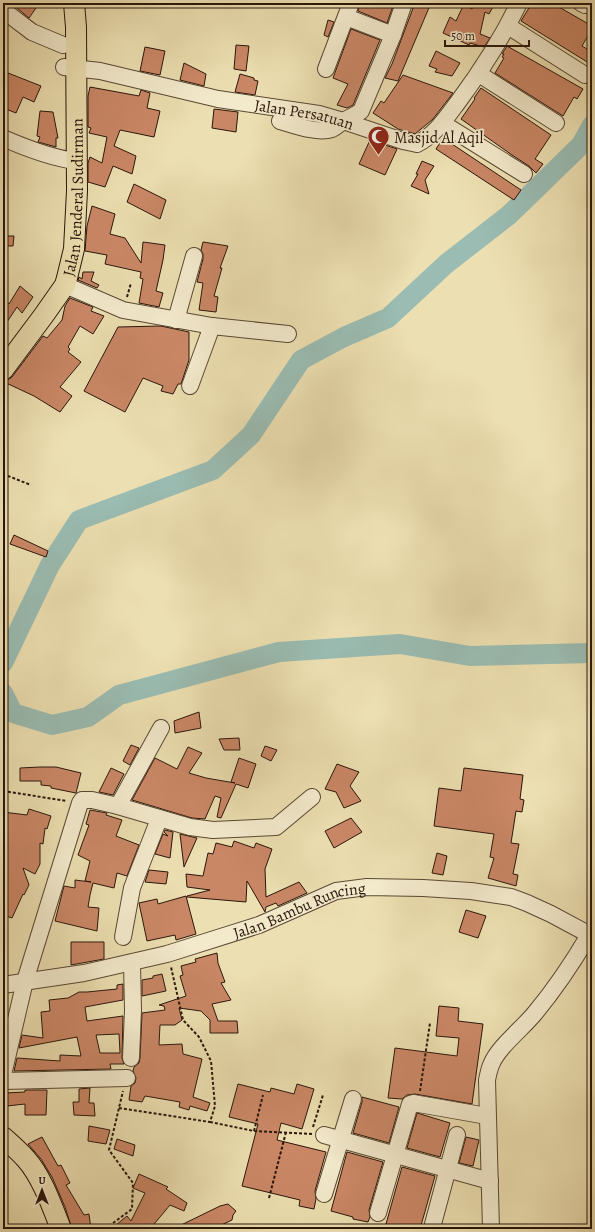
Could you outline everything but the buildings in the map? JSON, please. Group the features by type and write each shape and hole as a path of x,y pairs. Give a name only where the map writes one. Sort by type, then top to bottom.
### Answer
{"main road":[{"name":"Jalan Jenderal Sudirman","path":"63,3 63,45 70,68"},
{"name":"Jalan Jenderal Sudirman","path":"3,370 28,338 65,284 71,267 77,218 71,160 70,68 74,3"},
{"name":"Jalan Jenderal Sudirman","path":"3,350 52,282 62,246 71,160"},
{"path":"3,1137 27,1160 36,1173 50,1201 61,1229"},
{"path":"3,1152 26,1180 49,1229"}],"street":[{"path":"280,121 317,130 326,130 352,118 361,110 393,35 404,3"},
{"name":"Jalan Persatuan","path":"70,68 100,71 218,99 319,114 403,141 417,144 432,134 442,123 479,74 508,26 519,3"},
{"path":"3,10 32,32 63,45"},
{"path":"326,69 349,10 393,35"},
{"path":"508,26 585,75"},
{"path":"479,74 556,123"},
{"path":"442,123 524,174"},
{"path":"3,138 38,152 71,160"},
{"path":"176,320 194,256"},
{"path":"65,284 123,310 212,326 288,334"},
{"path":"190,386 212,326"},
{"path":"118,806 161,728"},
{"path":"3,1075 25,981 82,800 92,800 190,827 213,830 276,827 312,796"},
{"path":"123,937 132,888 159,819"},
{"name":"Jalan Bambu Runcing","path":"3,985 84,973 167,954 259,925 336,891 367,887 471,891 511,898 527,903 551,914 591,936"},
{"path":"491,1229 487,1080 491,1064 499,1052 534,1014 556,986 591,936"},
{"path":"131,1058 133,1010 132,963"},
{"path":"3,1081 127,1078"},
{"path":"324,1194 354,1099"},
{"path":"378,1213 394,1154 410,1104 418,1104 487,1116"},
{"path":"318,1134 341,1139 490,1181"},
{"path":"433,1224 457,1135"}],"path":[{"path":"3,474 31,485"},
{"path":"3,791 80,803"},
{"path":"167,954 183,1020 199,1038 211,1061 215,1106 210,1122"},
{"path":"418,1104 430,1023"},
{"path":"105,1229 132,1209 133,1183 108,1150 127,1078"},
{"path":"254,1131 263,1095"},
{"path":"119,1108 210,1122 254,1131 318,1134 323,1095"},
{"path":"269,1198 286,1132"}],"waterway":[{"path":"3,663 50,565 79,520 213,470 251,435 301,360 344,337 388,318 446,264 509,215 581,145 592,125"},
{"path":"3,693 13,713 52,725 88,717 119,695 279,652 400,644 470,656 592,653"}],"place":[{"name":"Masjid Al Aqil","path":"378,156"}]}
